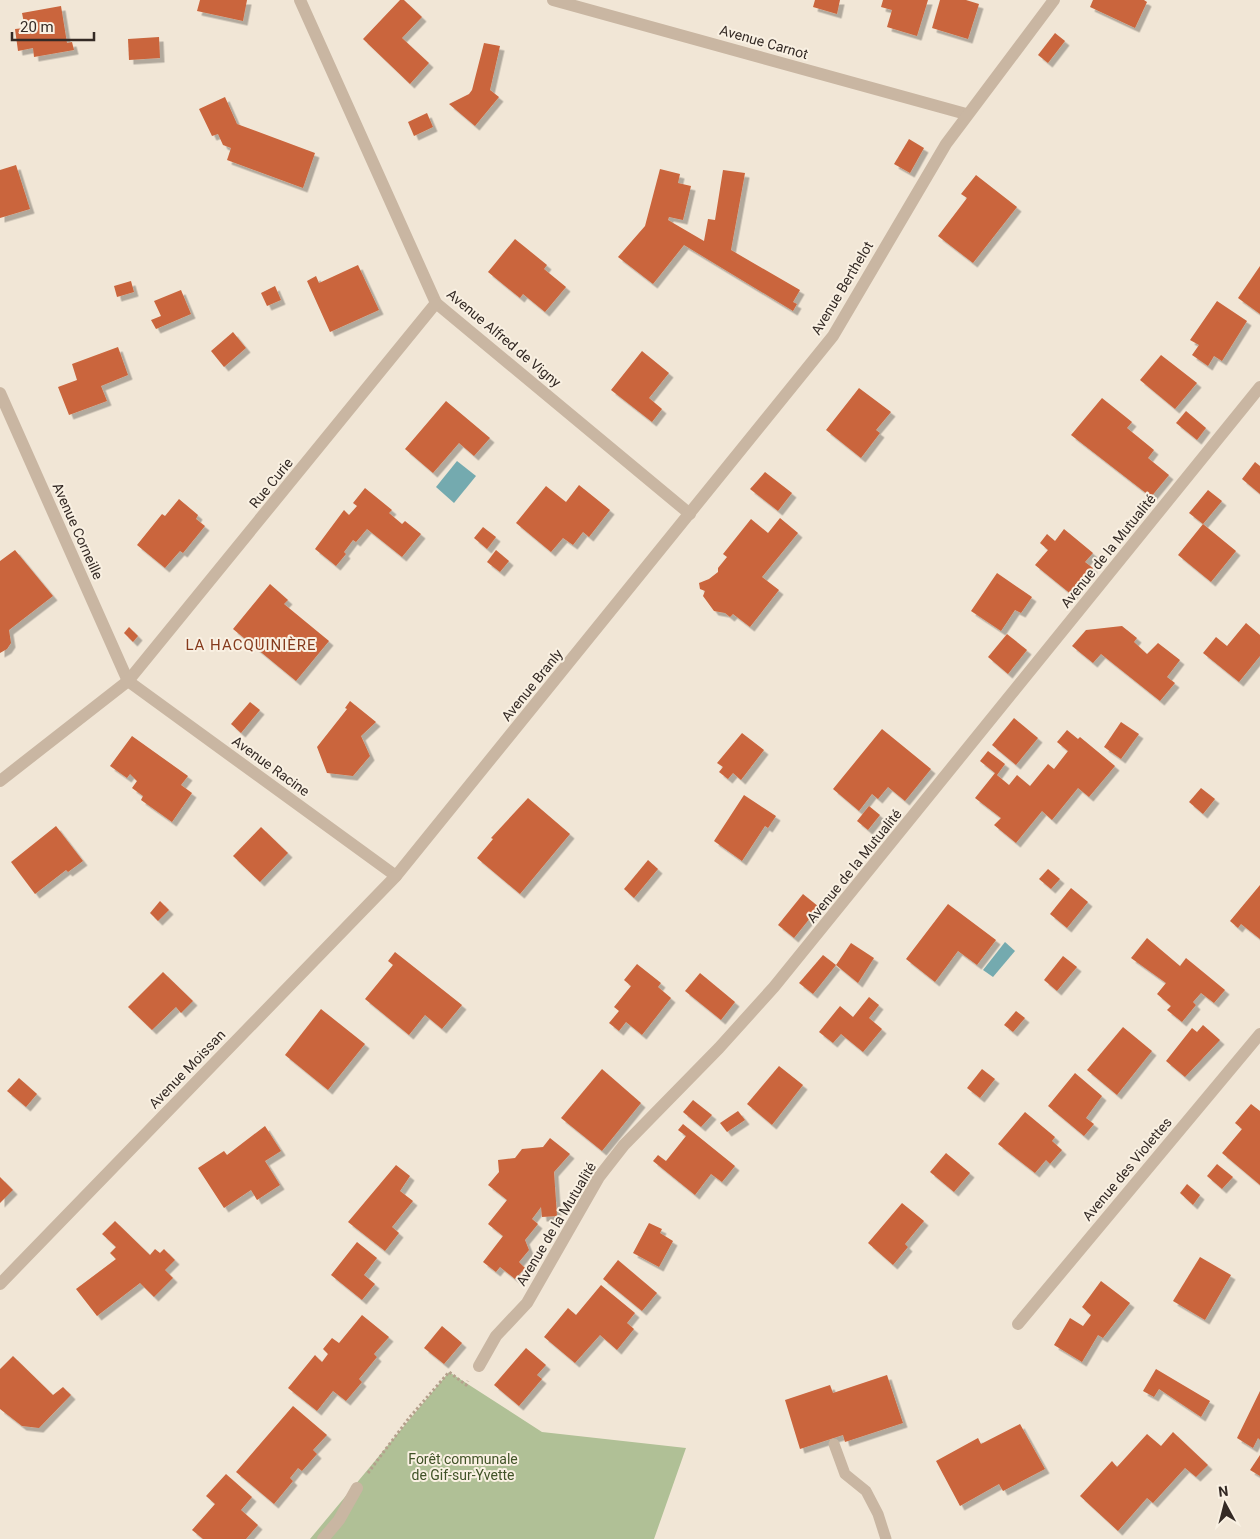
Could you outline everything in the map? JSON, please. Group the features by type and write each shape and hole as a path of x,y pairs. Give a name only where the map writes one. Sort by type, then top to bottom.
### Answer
{"street":[{"name":"Avenue Alfred de Vigny","path":"300,0 436,303 690,514"},
{"name":"Avenue Carnot","path":"553,0 966,114"},
{"name":"Avenue Berthelot","path":"690,514 833,336 946,144 966,114 1054,0"},
{"name":"Rue Curie","path":"0,781 128,681 436,303"},
{"name":"Avenue de la Mutualité","path":"479,1366 496,1336 527,1303 599,1177 624,1144 719,1048 774,987 1260,387"},
{"name":"Avenue Corneille","path":"0,393 128,681"},
{"name":"Avenue Branly","path":"396,876 690,514"},
{"name":"Avenue Racine","path":"128,681 396,876"},
{"name":"Avenue Moissan","path":"0,1284 396,876"},
{"name":"Avenue des Violettes","path":"1018,1324 1260,1034"},
{"path":"323,1539 339,1520 357,1488"}],"lane":[{"path":"834,1444 845,1474 866,1491 878,1514 886,1539"}],"path":[{"path":"357,1488 409,1418 449,1372 466,1385 479,1366"}],"green space":[{"name":"Forêt communale de Gif-sur-Yvette","path":"449,1372 542,1432 686,1448 654,1539 310,1539"}],"water":[{"path":"457,461 476,476 454,503 436,487"},
{"path":"1005,942 1015,951 993,977 983,970"}],"building":[{"path":"200,0 247,0 243,21 197,11"},
{"path":"400,0 404,0 422,17 402,38 429,63 410,84 363,39"},
{"path":"815,0 840,0 837,14 813,7"},
{"path":"883,0 928,0 917,36 887,27 892,10 881,7"},
{"path":"940,0 966,0 979,4 968,39 932,28"},
{"path":"1093,0 1144,0 1147,2 1135,28 1090,7"},
{"path":"61,6 67,43 72,42 74,50 34,57 33,48 18,51 15,29 25,28 22,13"},
{"path":"1055,33 1065,41 1048,63 1038,55"},
{"path":"159,37 160,58 129,60 128,39"},
{"path":"484,43 500,46 490,90 499,97 475,126 449,104 469,94 472,90"},
{"path":"225,97 237,124 315,153 303,188 227,160 231,148 223,145 218,134 212,136 199,109"},
{"path":"427,113 433,127 414,136 408,122"},
{"path":"909,139 924,148 910,173 894,164"},
{"path":"16,165 30,209 0,218 0,170"},
{"path":"660,169 680,174 678,183 691,186 683,220 669,217 668,220 704,241 708,219 715,220 723,170 745,173 731,250 800,290 793,302 797,304 793,311 684,245 653,284 618,257 645,226"},
{"path":"976,175 1017,207 973,263 938,236 967,198 961,194"},
{"path":"515,239 547,265 544,269 566,287 545,312 523,294 520,298 488,272"},
{"path":"358,265 379,310 330,332 307,281 316,276 319,283"},
{"path":"1260,266 1260,314 1238,298"},
{"path":"131,281 134,292 117,297 114,286"},
{"path":"275,286 281,300 267,306 261,293"},
{"path":"181,290 191,314 156,329 151,320 161,316 154,301"},
{"path":"1217,301 1247,321 1222,361 1214,356 1208,366 1192,355 1199,345 1190,340"},
{"path":"233,332 246,348 224,367 211,351"},
{"path":"118,347 128,375 101,386 107,401 69,415 58,387 77,380 72,364"},
{"path":"642,351 669,373 649,398 662,409 652,422 611,390"},
{"path":"1161,355 1197,383 1175,409 1140,380"},
{"path":"859,388 891,412 876,430 880,433 861,458 826,430"},
{"path":"1102,398 1132,422 1127,428 1154,450 1148,458 1169,475 1151,497 1071,435"},
{"path":"446,401 490,438 474,456 459,443 433,473 405,449"},
{"path":"1186,411 1206,428 1197,440 1176,423"},
{"path":"1255,462 1260,466 1260,494 1242,479"},
{"path":"765,472 792,493 778,511 750,489"},
{"path":"579,485 610,510 589,537 583,532 573,545 563,538 551,552 516,523 546,486 566,502"},
{"path":"365,488 392,510 389,513 402,524 405,521 421,534 402,557 367,529 356,542 353,540 344,552 346,554 336,566 315,549 344,510 349,515 357,506 353,503"},
{"path":"1208,490 1222,501 1203,524 1189,513"},
{"path":"179,499 198,515 196,519 205,526 183,553 180,551 165,568 137,545 162,514 165,516"},
{"path":"780,518 798,533 762,577 779,590 750,627 733,614 730,617 725,613 714,611 703,596 705,591 700,589 699,583 709,579 718,572 718,568 727,557 723,554 751,519 768,533"},
{"path":"1203,524 1236,551 1211,582 1178,555"},
{"path":"483,527 496,537 487,549 474,538"},
{"path":"1064,529 1093,553 1085,562 1093,568 1072,595 1035,565 1048,550 1040,543 1047,534 1055,541"},
{"path":"15,550 53,596 9,630 11,643 7,649 0,653 0,561"},
{"path":"496,550 509,561 500,572 487,562"},
{"path":"997,573 1032,597 1021,613 1015,610 1001,631 971,611"},
{"path":"270,584 288,600 284,604 329,641 296,681 233,629"},
{"path":"1246,623 1260,635 1260,656 1239,682 1203,653 1216,637 1227,646"},
{"path":"1122,626 1137,638 1134,642 1147,654 1158,643 1180,660 1167,677 1175,683 1160,701 1101,654 1093,663 1072,646 1086,630"},
{"path":"129,627 138,636 133,642 124,633"},
{"path":"1007,634 1027,650 1008,674 988,657"},
{"path":"350,701 376,722 361,736 370,756 353,776 327,773 317,747 347,709 345,708"},
{"path":"250,702 260,710 241,733 231,724"},
{"path":"1014,718 1038,738 1016,765 992,745"},
{"path":"1121,722 1139,734 1121,759 1104,747"},
{"path":"882,729 931,769 905,801 888,787 878,799 872,794 859,811 833,789"},
{"path":"1067,730 1078,739 1080,737 1115,766 1089,797 1078,788 1052,820 1042,811 1016,843 994,825 1001,818 975,798 995,773 980,761 988,751 1005,764 997,775 1009,785 1017,775 1030,786 1048,764 1054,769 1068,751 1057,742"},
{"path":"742,733 764,750 741,780 733,773 728,779 719,772 723,767 717,763"},
{"path":"132,736 188,776 181,785 192,793 172,822 141,800 143,796 132,788 137,781 130,774 127,778 110,766"},
{"path":"1201,788 1215,799 1203,814 1189,802"},
{"path":"744,795 776,816 768,828 765,826 742,861 714,841"},
{"path":"528,798 570,834 520,894 477,858 493,839 491,838"},
{"path":"869,806 880,815 868,830 857,821"},
{"path":"56,826 83,861 68,872 66,870 35,894 11,862"},
{"path":"261,827 288,853 260,882 233,856"},
{"path":"648,860 658,869 634,898 624,889"},
{"path":"1048,869 1060,879 1051,889 1039,879"},
{"path":"1260,885 1260,939 1241,924 1238,928 1230,921"},
{"path":"1071,888 1088,902 1067,928 1050,914"},
{"path":"803,894 819,907 794,938 778,925"},
{"path":"160,901 169,910 158,921 150,913"},
{"path":"948,904 996,940 977,965 958,951 935,982 906,959"},
{"path":"1147,938 1180,966 1186,958 1225,990 1214,1003 1201,993 1193,1002 1196,1005 1182,1022 1167,1010 1171,1006 1157,994 1166,983 1131,958"},
{"path":"851,943 874,958 858,983 836,965"},
{"path":"395,952 462,1005 442,1029 425,1015 409,1035 365,999 393,965 388,961"},
{"path":"823,955 836,965 813,994 799,983"},
{"path":"1063,956 1077,967 1057,991 1044,980"},
{"path":"637,964 661,983 658,987 671,998 642,1035 626,1022 619,1031 609,1023 619,1011 614,1007 631,986 624,980"},
{"path":"163,972 193,1001 181,1013 176,1007 152,1030 128,1007"},
{"path":"700,973 735,1002 721,1020 685,991"},
{"path":"869,997 879,1005 869,1018 882,1029 863,1052 841,1034 833,1043 819,1032 840,1006 853,1017"},
{"path":"321,1009 365,1044 328,1090 285,1055"},
{"path":"1016,1011 1025,1018 1013,1032 1004,1025"},
{"path":"1203,1025 1220,1040 1185,1077 1166,1061 1192,1028 1197,1032"},
{"path":"1123,1027 1152,1051 1117,1095 1087,1070"},
{"path":"779,1066 803,1085 772,1125 747,1104"},
{"path":"602,1069 641,1103 602,1151 561,1118"},
{"path":"982,1069 995,1079 980,1098 967,1088"},
{"path":"1075,1073 1102,1096 1086,1118 1094,1124 1084,1136 1048,1106"},
{"path":"19,1078 37,1094 26,1107 7,1091"},
{"path":"693,1100 712,1115 701,1127 683,1112"},
{"path":"1251,1104 1260,1111 1260,1185 1222,1153 1242,1129 1235,1123"},
{"path":"738,1111 745,1120 727,1132 720,1123"},
{"path":"1025,1112 1055,1137 1052,1141 1062,1150 1050,1164 1046,1160 1035,1173 998,1144"},
{"path":"683,1124 735,1166 722,1182 711,1174 695,1195 653,1161 658,1155 666,1161 686,1136 678,1130"},
{"path":"265,1126 281,1151 265,1161 280,1185 257,1200 251,1190 224,1208 198,1168 224,1151 227,1155"},
{"path":"550,1138 570,1154 554,1172 557,1216 542,1217 541,1207 532,1219 538,1224 525,1240 529,1250 519,1262 525,1268 515,1279 500,1267 496,1272 483,1262 503,1236 488,1224 507,1200 488,1185 499,1172 498,1160 515,1158 522,1149 543,1147"},
{"path":"946,1153 970,1173 954,1192 930,1172"},
{"path":"1217,1164 1233,1177 1222,1189 1207,1176"},
{"path":"396,1165 410,1176 400,1191 413,1201 392,1227 399,1233 385,1251 348,1222"},
{"path":"0,1177 13,1190 0,1203"},
{"path":"1187,1184 1200,1195 1193,1205 1180,1193"},
{"path":"902,1203 924,1221 905,1244 908,1247 893,1265 868,1243"},
{"path":"115,1221 150,1255 155,1249 160,1253 164,1249 175,1260 165,1270 173,1278 154,1297 140,1283 97,1316 76,1289 116,1259 110,1253 116,1247 102,1234"},
{"path":"649,1223 662,1229 660,1233 673,1241 659,1267 633,1253"},
{"path":"357,1242 377,1258 364,1275 375,1284 362,1300 331,1275"},
{"path":"1200,1257 1231,1275 1205,1320 1173,1301"},
{"path":"618,1260 657,1293 642,1311 603,1279"},
{"path":"1101,1281 1130,1303 1103,1338 1098,1335 1082,1362 1054,1345 1070,1318 1083,1326 1091,1315 1082,1307"},
{"path":"601,1285 635,1313 627,1323 634,1329 617,1350 600,1335 575,1363 544,1337 568,1308 576,1315"},
{"path":"362,1315 389,1337 374,1354 377,1357 359,1379 362,1382 346,1401 333,1391 317,1411 288,1388 315,1355 322,1362 328,1354 323,1349 332,1338 339,1343"},
{"path":"442,1326 462,1343 444,1364 424,1348"},
{"path":"526,1348 546,1365 537,1375 542,1379 519,1406 494,1385"},
{"path":"13,1356 53,1395 63,1387 71,1395 39,1428 22,1426 0,1409 0,1369"},
{"path":"1156,1369 1210,1401 1201,1417 1159,1389 1154,1397 1143,1391"},
{"path":"887,1375 903,1423 845,1442 843,1435 800,1449 785,1400 830,1385 833,1393"},
{"path":"1260,1391 1260,1440 1258,1438 1253,1448 1237,1438"},
{"path":"293,1406 327,1435 313,1450 317,1454 302,1471 298,1468 290,1478 293,1481 274,1504 236,1472"},
{"path":"1020,1424 1045,1469 1003,1491 999,1484 960,1506 936,1461 978,1438 981,1444"},
{"path":"1173,1432 1208,1465 1196,1477 1185,1468 1153,1503 1147,1498 1118,1531 1080,1496 1112,1461 1117,1467 1147,1434 1161,1446"},
{"path":"1260,1455 1260,1476 1250,1470"},
{"path":"226,1474 252,1497 241,1510 258,1525 246,1539 203,1539 192,1530 215,1504 206,1496"}],"district":[{"name":"LA HACQUINIÈRE","path":"251,645"}]}
